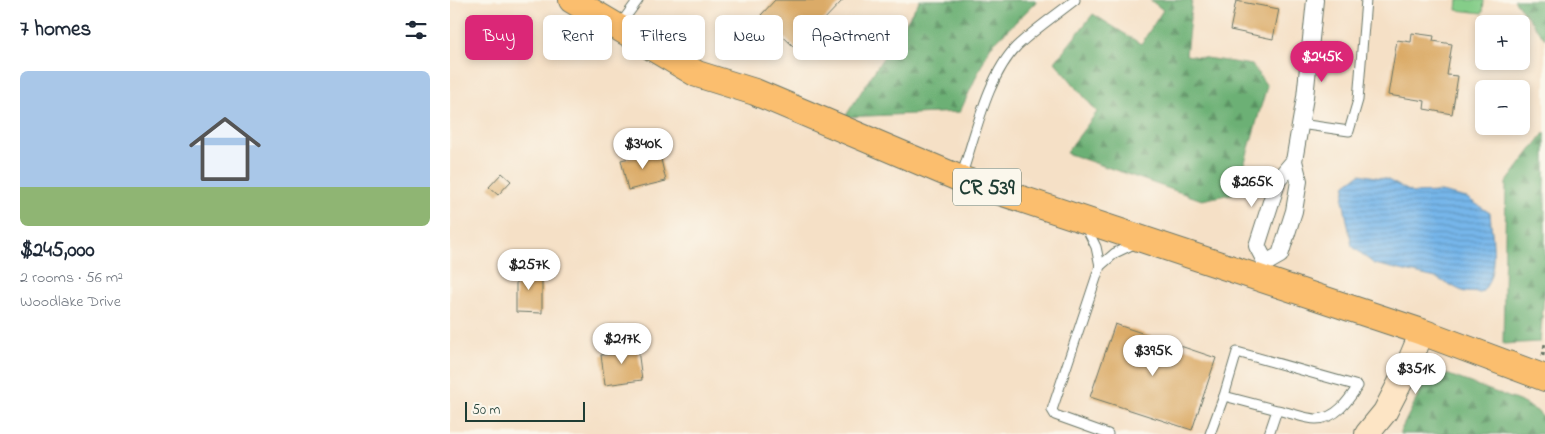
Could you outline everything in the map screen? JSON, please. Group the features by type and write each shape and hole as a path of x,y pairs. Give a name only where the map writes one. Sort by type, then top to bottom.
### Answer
{"main road":[{"name":"CR 539","path":"572,0 697,74 755,92 961,179 1150,241 1263,270 1545,378"}],"street":[{"path":"1294,161 1278,180 1257,246 1263,270 1280,255 1294,211 1299,181 1294,161 1305,97 1315,0"},
{"path":"1368,434 1385,412 1403,377 1422,332"}],"lane":[{"path":"618,27 638,0"},
{"path":"961,179 992,83 1002,66 1017,46 1075,0"},
{"path":"1300,124 1349,131 1358,100 1366,0"},
{"path":"1069,214 1085,225 1096,247 1100,266 1052,410 1056,415 1108,434"},
{"path":"1100,266 1115,253 1130,244 1150,241"},
{"path":"1210,434 1237,352 1358,386 1347,403 1334,415 1316,419 1224,396"},
{"path":"1270,434 1277,410"}],"green space":[{"path":"920,0 1035,0 1036,2 990,47 960,112 845,117 882,60 908,60 908,19"},
{"path":"1150,0 1192,0 1186,55 1252,65 1267,86 1236,193 1202,200 1066,153 1097,112 1055,62 1093,14 1141,44 1163,10"},
{"path":"1458,0 1484,0 1483,13 1457,10"},
{"path":"1514,0 1545,0 1545,39 1530,20 1530,15 1526,15"},
{"path":"1545,132 1545,285 1540,342 1503,344 1506,183"},
{"path":"1436,375 1449,375 1519,401 1537,411 1545,419 1545,434 1401,434 1400,432 1424,384"}],"water":[{"path":"1360,174 1386,179 1413,193 1441,192 1467,198 1490,213 1493,266 1487,285 1481,293 1464,292 1436,278 1374,264 1352,246 1343,200 1346,184"}],"building":[{"path":"775,0 843,0 829,15 793,15 793,46 783,36 783,15 761,15"},
{"path":"1236,1 1279,9 1273,39 1230,30"},
{"path":"1412,33 1434,36 1433,41 1452,44 1447,75 1458,76 1452,114 1424,109 1425,101 1388,95 1397,40 1411,42"},
{"path":"659,151 666,181 628,190 621,160"},
{"path":"502,173 511,181 498,195 489,187"},
{"path":"516,269 542,269 542,313 516,312"},
{"path":"1115,324 1216,358 1192,430 1090,397"},
{"path":"637,342 642,380 605,385 601,355 615,354 614,345"}]}
